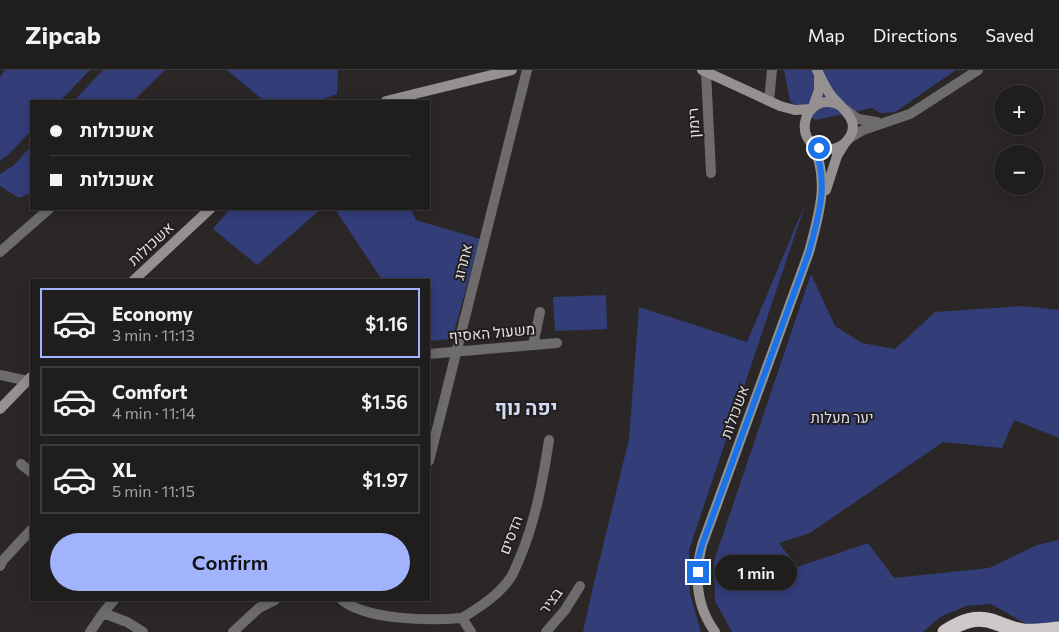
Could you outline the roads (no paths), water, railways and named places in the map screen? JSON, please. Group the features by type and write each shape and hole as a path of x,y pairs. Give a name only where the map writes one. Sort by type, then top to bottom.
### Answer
{"highway":[{"path":"946,632 959,622 976,619 986,619 1012,629 1024,631 1059,629"},
{"path":"946,632 966,626 981,628 989,632"}],"street":[{"path":"390,100 512,70"},
{"name":"אתרוג","path":"430,458 527,70"},
{"path":"772,70 773,102"},
{"path":"773,102 792,115 813,144 822,149 830,150 837,148 863,130 915,111 978,70"},
{"path":"704,71 795,110 812,108 826,102 844,108 852,124 847,140"},
{"name":"רימון","path":"704,71 711,173"},
{"path":"806,135 805,120 819,90 818,71"},
{"path":"818,71 829,92 854,117 864,121 890,121"},
{"name":"אשכולות","path":"715,632 708,622 700,602 698,589 698,560 702,545 809,252 821,202 837,156 847,140"},
{"name":"אשכולות","path":"813,144 818,155 822,173 821,202"},
{"path":"0,252 47,210"},
{"name":"אשכולות","path":"135,279 209,210"},
{"path":"533,345 540,312"},
{"name":"משעול האסיף","path":"430,354 557,343"},
{"path":"0,375 30,379"},
{"path":"0,409 30,379"},
{"name":"הדסים","path":"462,618 487,602 512,576 536,512 543,482 549,440"},
{"path":"21,464 30,471"},
{"path":"0,566 3,560 30,531"},
{"name":"בציר","path":"546,632 565,610 580,586"},
{"path":"90,632 113,601"},
{"path":"233,632 259,608 273,601"},
{"path":"343,601 350,606 364,611 392,616 438,620 462,618 471,632"},
{"path":"103,613 127,622 144,632"}],"district":[{"name":"יפה נוף","path":"526,408"}],"park label":[{"name":"יער מעלות","path":"842,418"}]}
